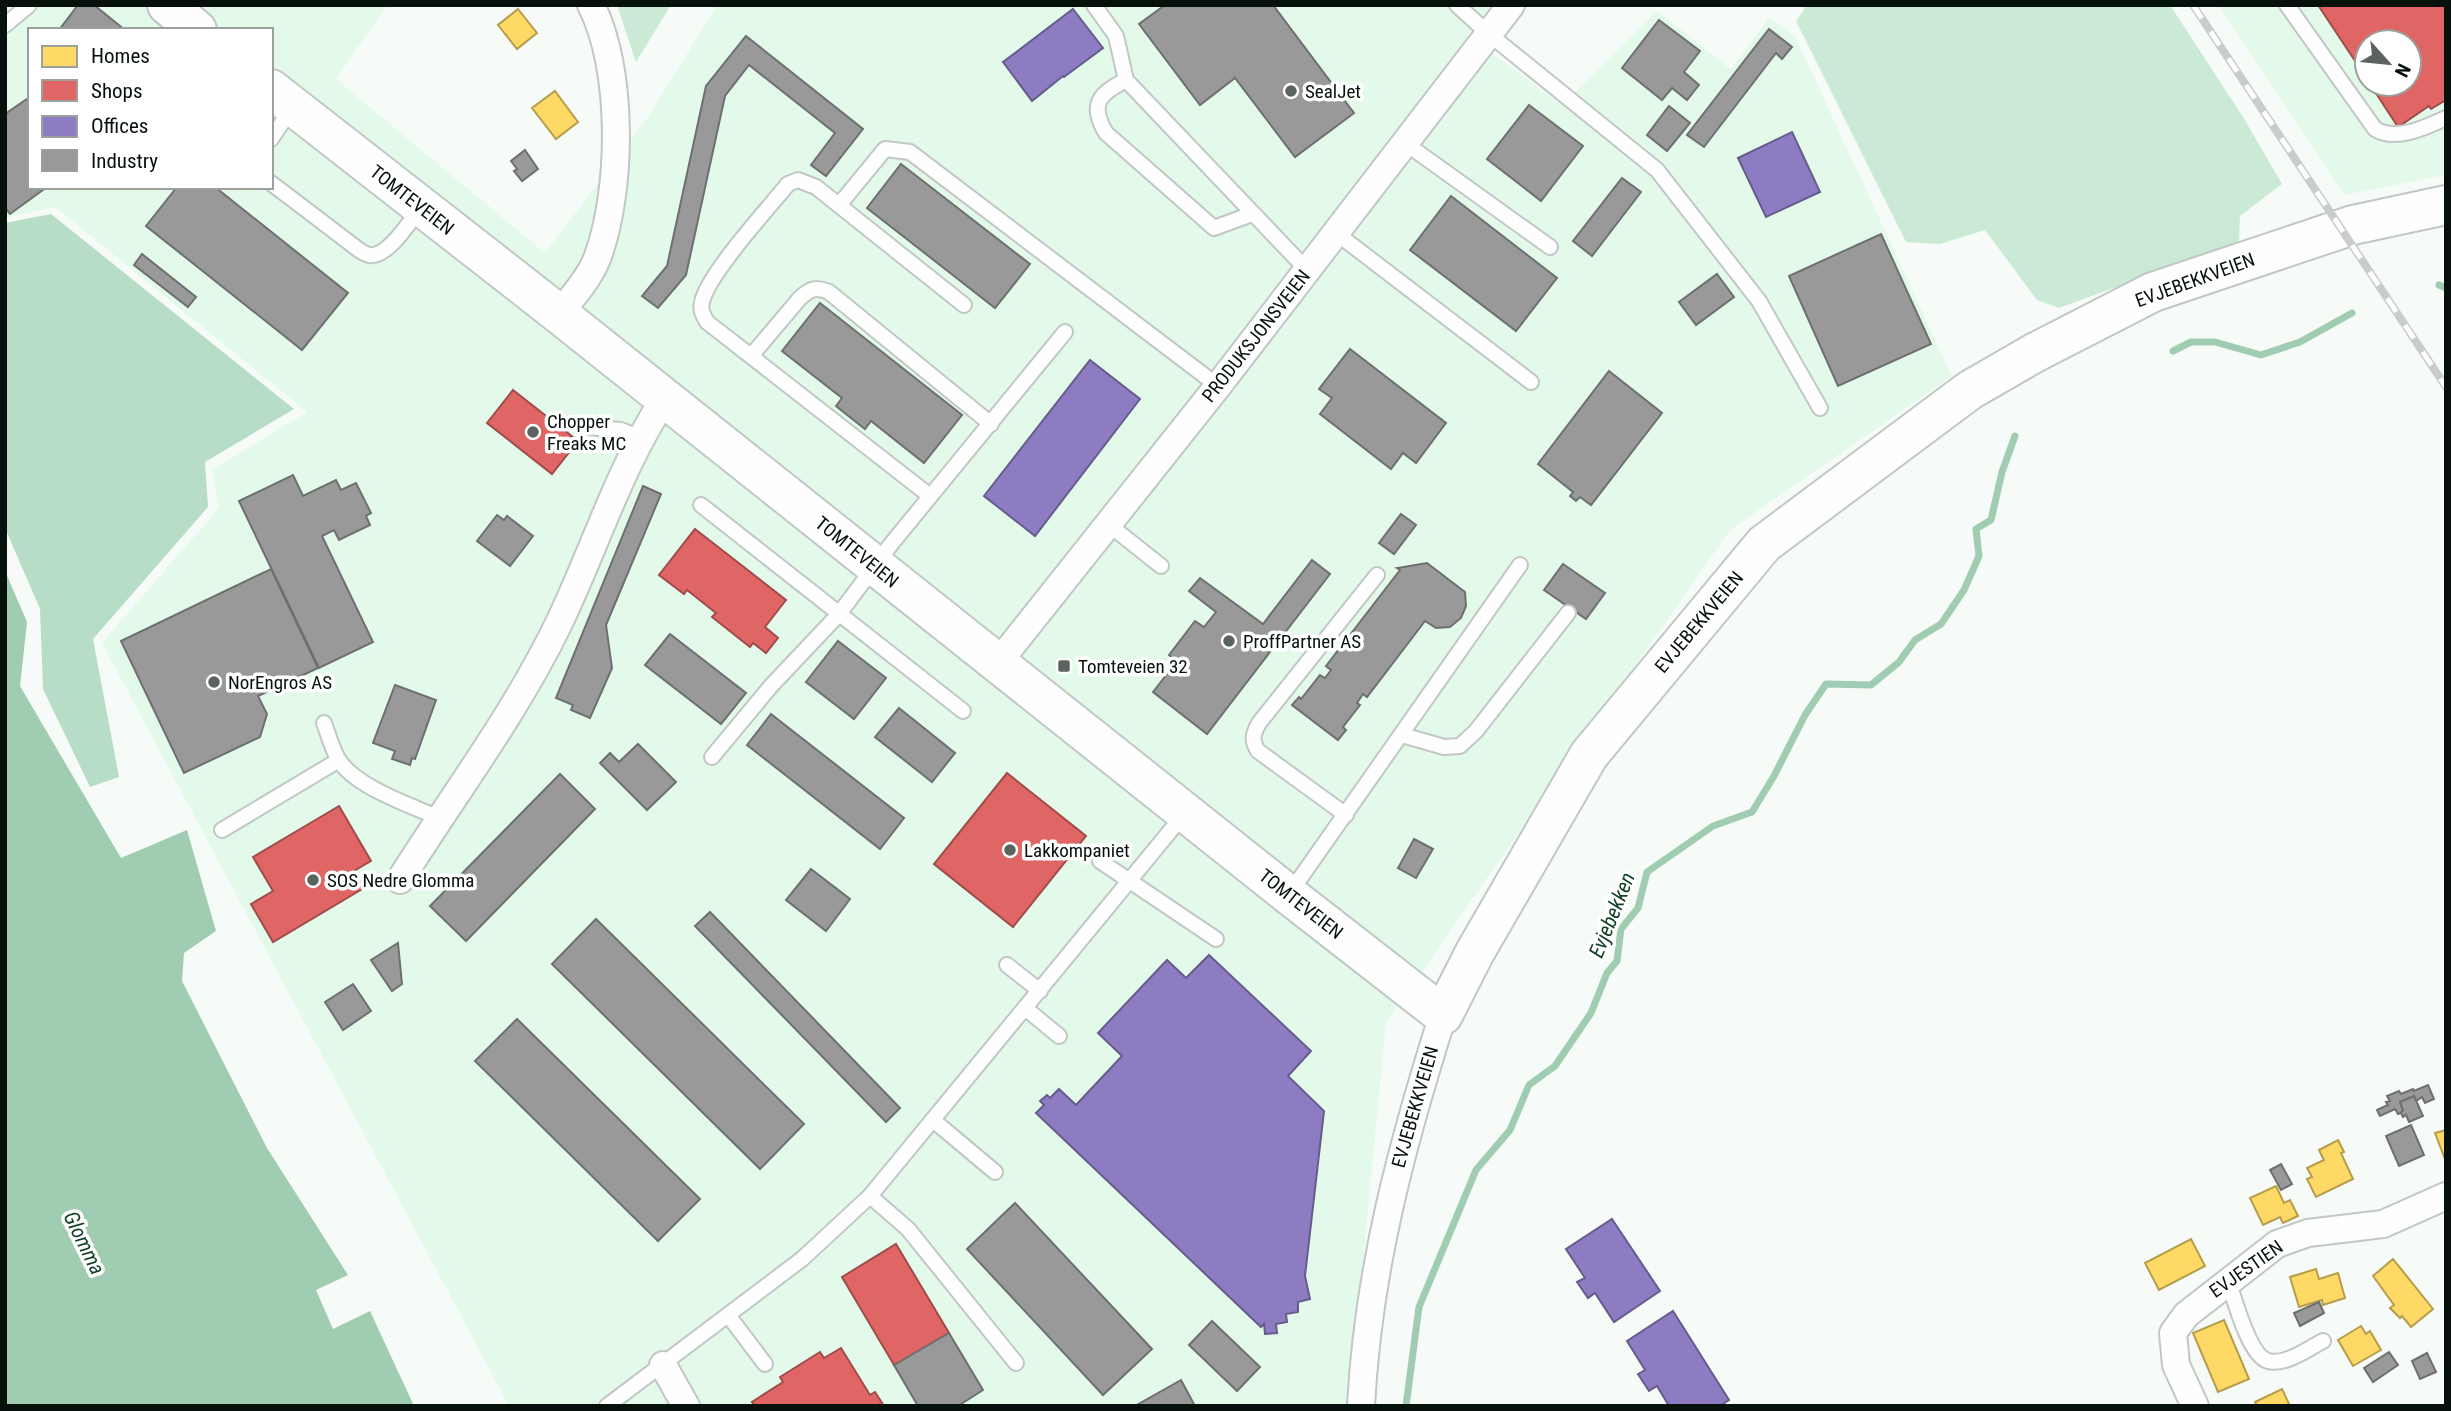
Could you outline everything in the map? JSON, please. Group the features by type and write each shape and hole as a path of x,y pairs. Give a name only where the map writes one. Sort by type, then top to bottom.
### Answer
{"street":[{"path":"167,5 195,28"},
{"path":"559,314 586,278 597,258 613,195 617,146 614,100 605,46 591,5"},
{"name":"PRODUKSJONSVEIEN","path":"997,664 1218,386 1511,5"},
{"name":"TOMTEVEIEN","path":"282,98 559,314 1443,1015"},
{"name":"EVJEBEKKVEIEN","path":"1361,1406 1370,1318 1390,1198 1443,1015 1475,952 1589,755 1764,544 1970,390 2036,352 2153,292 2353,225 2446,205"},
{"path":"400,880 439,818 497,736 534,672 574,590 640,438 665,398"},
{"name":"EVJESTIEN","path":"2195,1406 2176,1366 2174,1333 2186,1315 2277,1244 2308,1233 2383,1224 2446,1196"},
{"path":"663,1365 686,1406"}],"lane":[{"path":"5,25 29,5"},
{"path":"1094,5 1116,36 1126,80 1307,270"},
{"path":"1457,5 1657,170 1759,301 1820,408"},
{"path":"2287,5 2375,130 2393,135 2423,128 2446,118"},
{"path":"1126,80 1103,92 1098,104 1100,123 1105,132 1214,228 1252,214"},
{"path":"273,132 282,98"},
{"path":"1405,143 1550,247"},
{"path":"839,205 886,149 909,152 1218,386"},
{"path":"930,496 707,322 701,304 708,284 788,184 798,180 816,187 964,305"},
{"path":"273,185 359,250 370,255 383,252 421,207"},
{"path":"1336,233 1531,382"},
{"path":"751,356 800,298 809,289 817,287 830,292 991,424"},
{"path":"712,757 771,686 839,614 930,496 1065,332"},
{"path":"587,427 621,430 640,438"},
{"path":"701,505 963,711"},
{"path":"1108,524 1161,566"},
{"path":"1289,895 1520,565"},
{"path":"1346,815 1258,751 1253,743 1253,734 1377,575"},
{"path":"1402,734 1444,747 1460,746 1476,731 1568,613"},
{"path":"324,723 339,760 351,774 439,818"},
{"path":"222,830 339,760"},
{"path":"607,1406 802,1259 870,1196 1186,812"},
{"path":"1100,861 1216,939"},
{"path":"1006,965 1040,991"},
{"path":"1025,1008 1059,1036"},
{"path":"933,1120 995,1172"},
{"path":"870,1196 908,1229 1016,1363"},
{"path":"2228,1280 2251,1344 2258,1355 2268,1362 2286,1360 2323,1341"},
{"path":"728,1315 765,1364"}],"shaded area":[{"path":"5,5 387,5 336,79 545,253 648,117 717,5 1499,5 1467,35 1562,105 1657,11 1731,69 1769,18 1795,36 1952,376 1730,530 1386,1023 1349,1406 509,1406 102,643 219,508 212,470 307,412 55,207 5,218"},
{"path":"617,5 671,5 636,62"},
{"path":"1807,5 2170,5 2243,117 2282,184 2240,216 2239,242 2059,308 2037,300 1985,230 1940,244 1906,242 1796,21"},
{"path":"2218,5 2446,5 2446,175 2344,195"},
{"path":"51,214 294,409 205,462 208,507 93,639 119,777 90,787 43,689 40,609 5,528 5,223"}],"water":[{"name":"Glomma","path":"5,571 27,622 20,686 121,858 187,830 216,931 184,953 182,981 267,1148 348,1275 316,1290 333,1329 370,1311 414,1406 5,1406"}],"building: Homes":[{"path":"518,9 537,33 517,49 498,25"},
{"path":"555,91 578,122 556,139 532,108"},
{"path":"2446,1130 2446,1162 2435,1133"},
{"path":"2338,1140 2353,1179 2316,1197 2307,1179 2312,1177 2307,1168 2324,1160 2319,1150"},
{"path":"2276,1186 2284,1203 2290,1200 2298,1216 2283,1223 2280,1217 2263,1225 2250,1198"},
{"path":"2191,1239 2205,1266 2159,1290 2145,1263"},
{"path":"2393,1259 2433,1309 2411,1327 2402,1316 2400,1318 2390,1308 2394,1305 2373,1276"},
{"path":"2316,1269 2319,1279 2338,1273 2345,1298 2323,1305 2322,1300 2299,1307 2290,1277"},
{"path":"2224,1320 2249,1379 2218,1392 2193,1333"},
{"path":"2361,1326 2366,1334 2370,1331 2381,1350 2353,1366 2338,1340"},
{"path":"2282,1389 2290,1406 2257,1406 2255,1402"}],"building: Shops":[{"path":"2318,5 2446,5 2446,100 2431,109 2429,106 2398,127 2379,98 2423,98 2423,28 2353,28 2353,58"},
{"name":"Chopper Freaks MC","path":"513,390 578,441 552,474 487,423"},
{"path":"695,529 786,600 765,627 778,638 766,653 753,643 750,647 712,617 716,613 687,590 684,594 659,575"},
{"name":"Lakkompaniet","path":"1007,773 1086,836 1013,927 934,864"},
{"name":"SOS Nedre Glomma","path":"339,806 371,861 354,871 364,888 273,942 251,904 273,891 253,857"},
{"path":"896,1244 949,1333 894,1365 842,1277"},
{"path":"841,1348 870,1395 875,1392 884,1406 755,1406 752,1402 783,1382 780,1377 820,1352 824,1358"}],"building: Offices":[{"path":"1073,9 1103,48 1032,101 1003,62"},
{"path":"1792,132 1820,192 1766,217 1738,158"},
{"path":"1090,360 1140,399 1035,536 984,496"},
{"path":"1209,955 1311,1051 1288,1076 1324,1111 1305,1276 1310,1299 1298,1302 1298,1312 1286,1314 1287,1322 1276,1324 1277,1333 1265,1334 1264,1324 1261,1327 1036,1113 1044,1105 1040,1101 1047,1095 1050,1098 1059,1089 1076,1105 1122,1056 1098,1033 1167,960 1186,978"},
{"path":"1612,1219 1660,1291 1614,1322 1595,1293 1588,1298 1577,1282 1585,1278 1566,1249"},
{"path":"1673,1311 1729,1400 1720,1406 1669,1406 1657,1386 1649,1391 1638,1374 1645,1370 1627,1341"}],"building: Industry":[{"path":"78,5 94,5 123,28 61,28"},
{"name":"SealJet","path":"1165,5 1273,5 1354,113 1295,157 1235,78 1200,105 1139,24"},
{"path":"1659,20 1700,51 1684,72 1699,85 1687,100 1672,88 1662,100 1622,68"},
{"path":"1769,29 1792,47 1782,59 1776,53 1704,147 1687,135"},
{"path":"746,36 863,129 826,176 811,165 835,133 749,65 725,96 686,275 658,308 642,296 667,266 706,86"},
{"path":"28,98 28,189 44,189 10,214 5,208 5,114"},
{"path":"1529,105 1583,146 1541,201 1487,159"},
{"path":"1669,106 1690,123 1667,151 1647,135"},
{"path":"525,150 538,169 522,181 514,171 517,169 511,161"},
{"path":"901,164 1030,264 995,308 867,208"},
{"path":"1622,178 1641,192 1592,256 1573,241"},
{"path":"175,189 218,189 348,293 302,350 146,226"},
{"path":"1451,196 1557,278 1516,331 1410,250"},
{"path":"1881,234 1931,344 1838,386 1789,276"},
{"path":"142,254 196,297 188,307 134,265"},
{"path":"1717,274 1734,297 1696,325 1679,302"},
{"path":"820,303 962,415 924,463 871,421 865,429 836,406 842,398 782,351"},
{"path":"1350,349 1446,423 1416,463 1403,453 1391,469 1320,414 1332,398 1319,389"},
{"path":"1609,371 1662,413 1591,505 1580,497 1576,501 1570,496 1573,492 1538,464"},
{"path":"293,475 303,496 336,480 341,490 356,483 371,513 366,516 370,525 339,540 334,530 322,536 373,642 319,668 239,501"},
{"path":"643,486 661,494 606,625 612,668 590,718 571,710 573,705 556,698"},
{"path":"1401,514 1416,525 1394,554 1379,543"},
{"path":"497,515 504,520 507,516 533,536 510,566 477,541"},
{"name":"ProffPartner AS","path":"1312,560 1330,574 1207,734 1153,692 1177,661 1169,655 1195,621 1204,627 1216,612 1189,591 1200,578 1263,624"},
{"path":"1427,563 1465,592 1466,606 1461,618 1450,627 1436,628 1425,621 1367,697 1363,694 1357,703 1360,705 1343,727 1346,730 1338,740 1292,705 1299,697 1301,699 1320,675 1325,678 1331,670 1326,666 1400,570 1397,568"},
{"path":"1563,564 1605,593 1586,619 1544,590"},
{"name":"NorEngros AS","path":"271,569 318,668 258,696 267,714 260,737 184,773 121,641"},
{"path":"670,634 746,693 721,724 645,665"},
{"path":"838,641 886,678 854,719 806,682"},
{"path":"395,685 436,700 415,759 412,758 410,765 392,759 395,751 373,743"},
{"path":"899,708 955,753 932,782 875,737"},
{"path":"771,714 904,818 880,849 747,745"},
{"path":"638,744 676,782 647,810 600,763 610,753 619,762"},
{"path":"560,774 595,809 466,941 430,906"},
{"path":"1414,839 1433,849 1416,878 1398,868"},
{"path":"811,869 850,899 826,931 786,900"},
{"path":"710,912 900,1108 886,1122 695,926"},
{"path":"596,919 804,1124 760,1169 552,964"},
{"path":"398,943 402,984 392,991 371,960"},
{"path":"353,984 371,1011 343,1030 325,1002"},
{"path":"517,1019 700,1199 658,1241 475,1061"},
{"path":"2428,1085 2434,1099 2425,1103 2422,1097 2416,1101 2414,1096 2400,1102 2403,1110 2401,1113 2398,1114 2395,1109 2380,1116 2377,1110 2388,1105 2386,1102 2390,1101 2387,1096 2399,1091 2401,1094 2413,1089 2414,1091"},
{"path":"2414,1096 2423,1116 2409,1122 2406,1115 2403,1117 2401,1113 2403,1110 2400,1102"},
{"path":"2411,1125 2424,1155 2399,1166 2386,1136"},
{"path":"2281,1164 2292,1184 2281,1190 2270,1170"},
{"path":"1015,1203 1152,1349 1103,1395 967,1249"},
{"path":"2319,1302 2324,1313 2300,1326 2294,1313"},
{"path":"1212,1321 1260,1367 1237,1391 1189,1345"},
{"path":"949,1333 983,1390 958,1406 918,1406 894,1365"},
{"path":"2389,1352 2398,1365 2373,1382 2364,1368"},
{"path":"2427,1353 2436,1372 2420,1379 2412,1361"},
{"path":"1181,1380 1195,1406 1135,1406"}],"waterway":[{"path":"2439,285 2446,288"},
{"name":"Evjebekken","path":"2173,351 2191,342 2215,342 2261,355 2300,342 2352,313"},
{"name":"Evjebekken","path":"1406,1406 1419,1307 1476,1170 1510,1130 1529,1085 1555,1066 1591,1013 1607,973 1617,961 1621,929 1638,908 1647,872 1713,826 1752,812 1805,715 1826,684 1871,685 1899,662 1915,640 1941,624 1964,590 1979,556 1976,529 1991,520 2002,472 2015,436"}],"railway":[{"path":"2193,5 2446,387"}],"place":[{"name":"SealJet","path":"1291,91"},
{"name":"Chopper Freaks MC","path":"533,432"},
{"name":"ProffPartner AS","path":"1229,641"},
{"name":"Tomteveien 32","path":"1064,666"},
{"name":"NorEngros AS","path":"214,682"},
{"name":"Lakkompaniet","path":"1010,850"},
{"name":"SOS Nedre Glomma","path":"313,880"}]}
